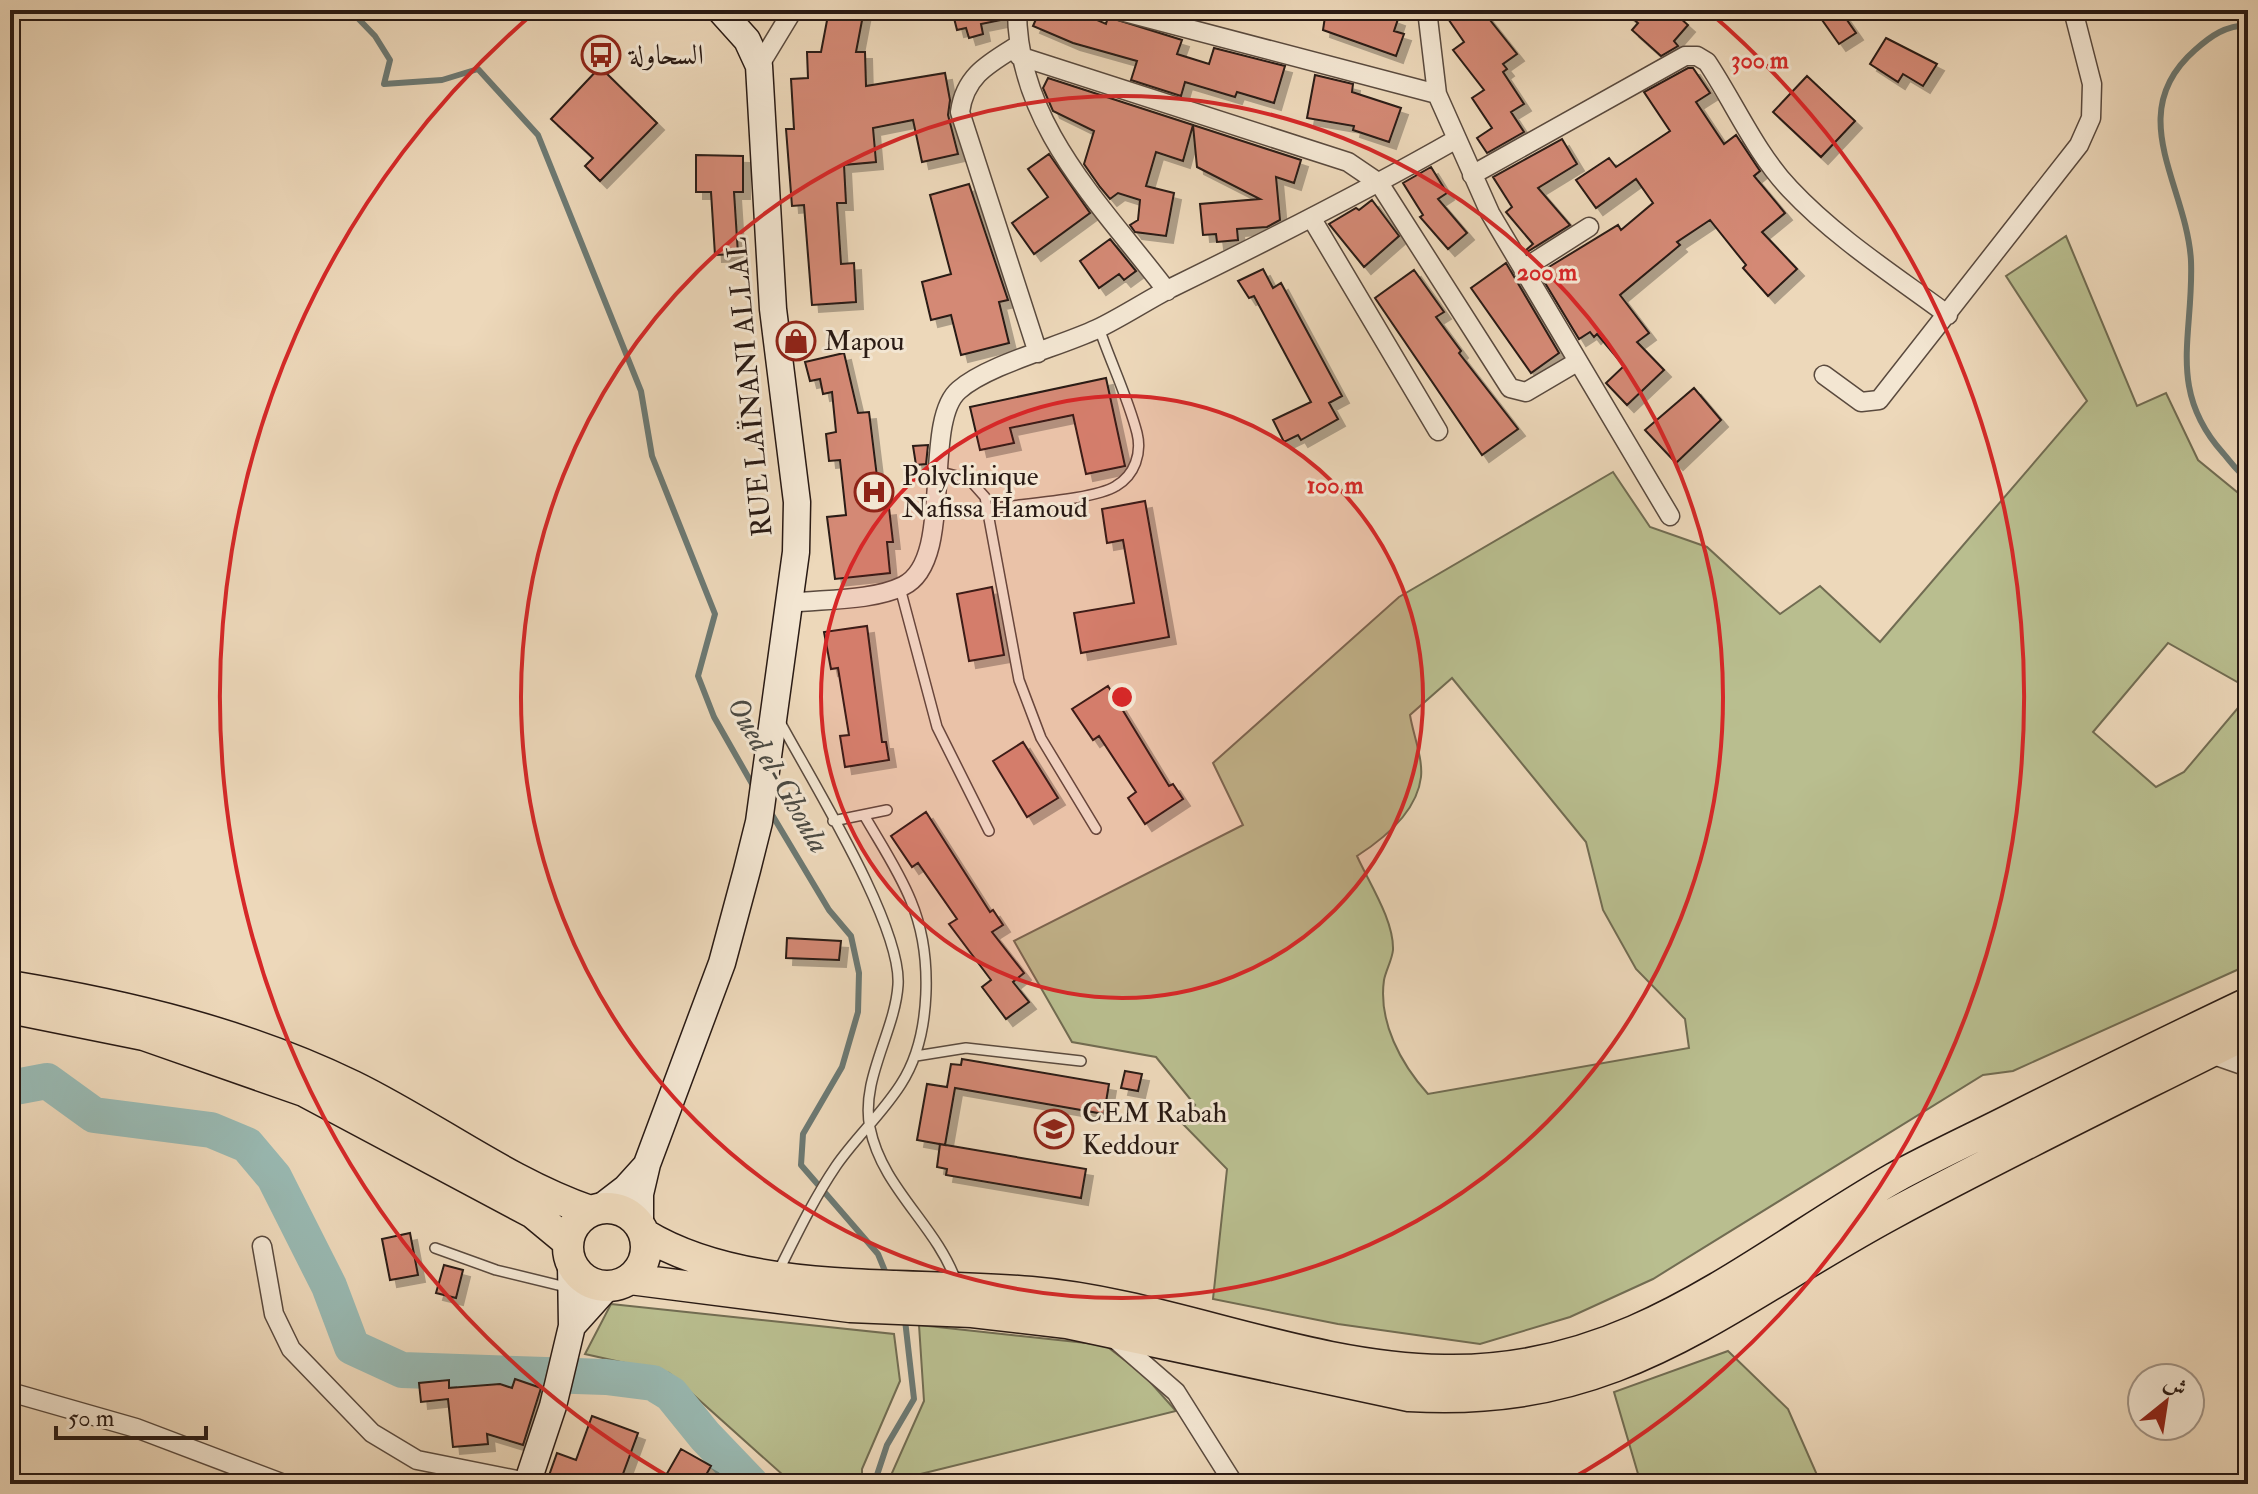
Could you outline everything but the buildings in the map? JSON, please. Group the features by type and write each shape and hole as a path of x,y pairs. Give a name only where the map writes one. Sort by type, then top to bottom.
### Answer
{"highway":[{"path":"10,986 151,1012 255,1044 354,1087 536,1187 595,1209 623,1211 642,1229 695,1259 776,1275 852,1295"},
{"path":"10,1008 144,1035 304,1091 533,1213 571,1265 587,1280 852,1295 1032,1292 1101,1303 1334,1356 1409,1369 1484,1369 1559,1358 1631,1335 1896,1177 2082,1082 2248,1003"},
{"path":"939,1295 1019,1316 1103,1330 1409,1396 1488,1397 1566,1384 1603,1373 1680,1340 1874,1224 2248,1033"},
{"path":"571,1265 575,1223 595,1209"},
{"path":"619,1283 643,1264 642,1229"}],"main road":[{"name":"RUE LAÏNANI ALLAL","path":"647,1164 722,963 759,822 790,603 797,502 773,309 759,66 747,40 720,10"},
{"path":"595,1209 626,1188 647,1164"},
{"path":"642,1229 640,1194 647,1164"},
{"path":"527,1483 553,1406 572,1326 571,1265"},
{"path":"572,1326 619,1283"}],"street":[{"path":"759,66 793,10"},
{"path":"1017,10 1018,51 1047,132 1167,291"},
{"path":"1117,10 1437,94"},
{"path":"1427,10 1437,94 1455,140 1523,269 1670,516"},
{"path":"1824,375 1861,402 1879,400 2060,173 2091,118 2092,84 2073,10"},
{"path":"1038,353 960,112 969,81 983,67 1018,51 1348,162 1379,183 1510,388 1526,392 1577,362"},
{"path":"1472,175 1685,56 1697,56 1707,62 1761,152 1790,189 1836,231 1948,315"},
{"path":"790,603 900,588 911,582 924,560 941,472 941,421 949,401 959,390 978,378 1099,328 1312,219 1455,140"},
{"path":"1312,219 1438,431"},
{"path":"1523,269 1589,227"},
{"path":"2208,1053 2248,1067"},
{"path":"262,1246 274,1314 291,1349 372,1433 400,1452 425,1462 527,1483"},
{"path":"1103,1330 1176,1392 1234,1484"},
{"path":"10,1392 136,1428 284,1484"}],"lane":[{"path":"989,509 1095,493 1115,487 1131,474 1139,455 1138,435 1099,328"},
{"path":"941,472 960,476 978,486 989,509 1019,680 1041,738 1096,829"},
{"path":"900,588 937,727 989,831"},
{"path":"773,708 883,919 897,967 896,1005 879,1059 869,1126 889,1176 941,1247 939,1295"},
{"path":"833,821 887,810"},
{"path":"776,1275 813,1201 839,1162 898,1088 916,1056 923,1006 922,942 912,902 864,815"},
{"path":"916,1056 966,1048 1081,1061"},
{"path":"435,1248 496,1270 571,1265"}],"green space":[{"path":"2066,236 2137,406 2166,393 2198,460 2248,501 2248,688 2168,643 2093,732 2156,787 2184,772 2248,696 2248,965 2013,1071 1983,1075 1653,1279 1570,1317 1480,1344 1338,1324 1213,1299 1227,1169 1179,1120 1195,1105 1156,1057 1072,1042 1014,941 1243,825 1213,763 1399,597 1613,472 1650,527 1707,547 1780,614 1820,586 1880,642 2087,401 2006,276","holes":["1452,678 1586,842 1603,910 1636,969 1685,1019 1689,1048 1428,1094 1401,1056 1388,1027 1383,996 1384,980 1393,950 1392,938 1385,914 1357,856 1398,823 1418,790 1421,762 1410,715"]},
{"path":"611,1304 894,1334 900,1381 862,1469 862,1484 793,1484 669,1373 585,1354"},
{"path":"919,1325 1105,1345 1144,1375 1176,1411 888,1482 924,1401"},
{"path":"1728,1351 1788,1409 1821,1484 1641,1484 1614,1392"}],"waterway":[{"name":"Oued el-Ghoula","path":"350,10 375,36 390,60 384,84 442,80 478,69 538,135 641,391 652,456 715,614 698,676 714,717 755,789"},
{"path":"2248,25 2232,27 2213,36 2195,50 2174,74 2163,99 2161,125 2164,151 2187,233 2191,261 2187,361 2194,406 2205,429 2248,479"},
{"name":"Oued el-Ghoula","path":"768,808 829,910 851,936 859,973 858,1012 842,1067 803,1134 801,1165 878,1254 887,1276"},
{"path":"10,1088 47,1081 94,1115 211,1130 247,1145 274,1177 329,1286 352,1347 402,1370 606,1377 653,1383 671,1394 705,1436 751,1484"},
{"name":"Oued el-Ghoula","path":"874,1484 887,1445 914,1399 905,1320"}],"place":[{"name":"السحاولة","path":"601,55"},
{"name":"Mapou","path":"796,341"},
{"name":"Polyclinique Nafissa Hamoud","path":"874,492"},
{"name":"CEM Rabah Keddour","path":"1054,1129"}]}
